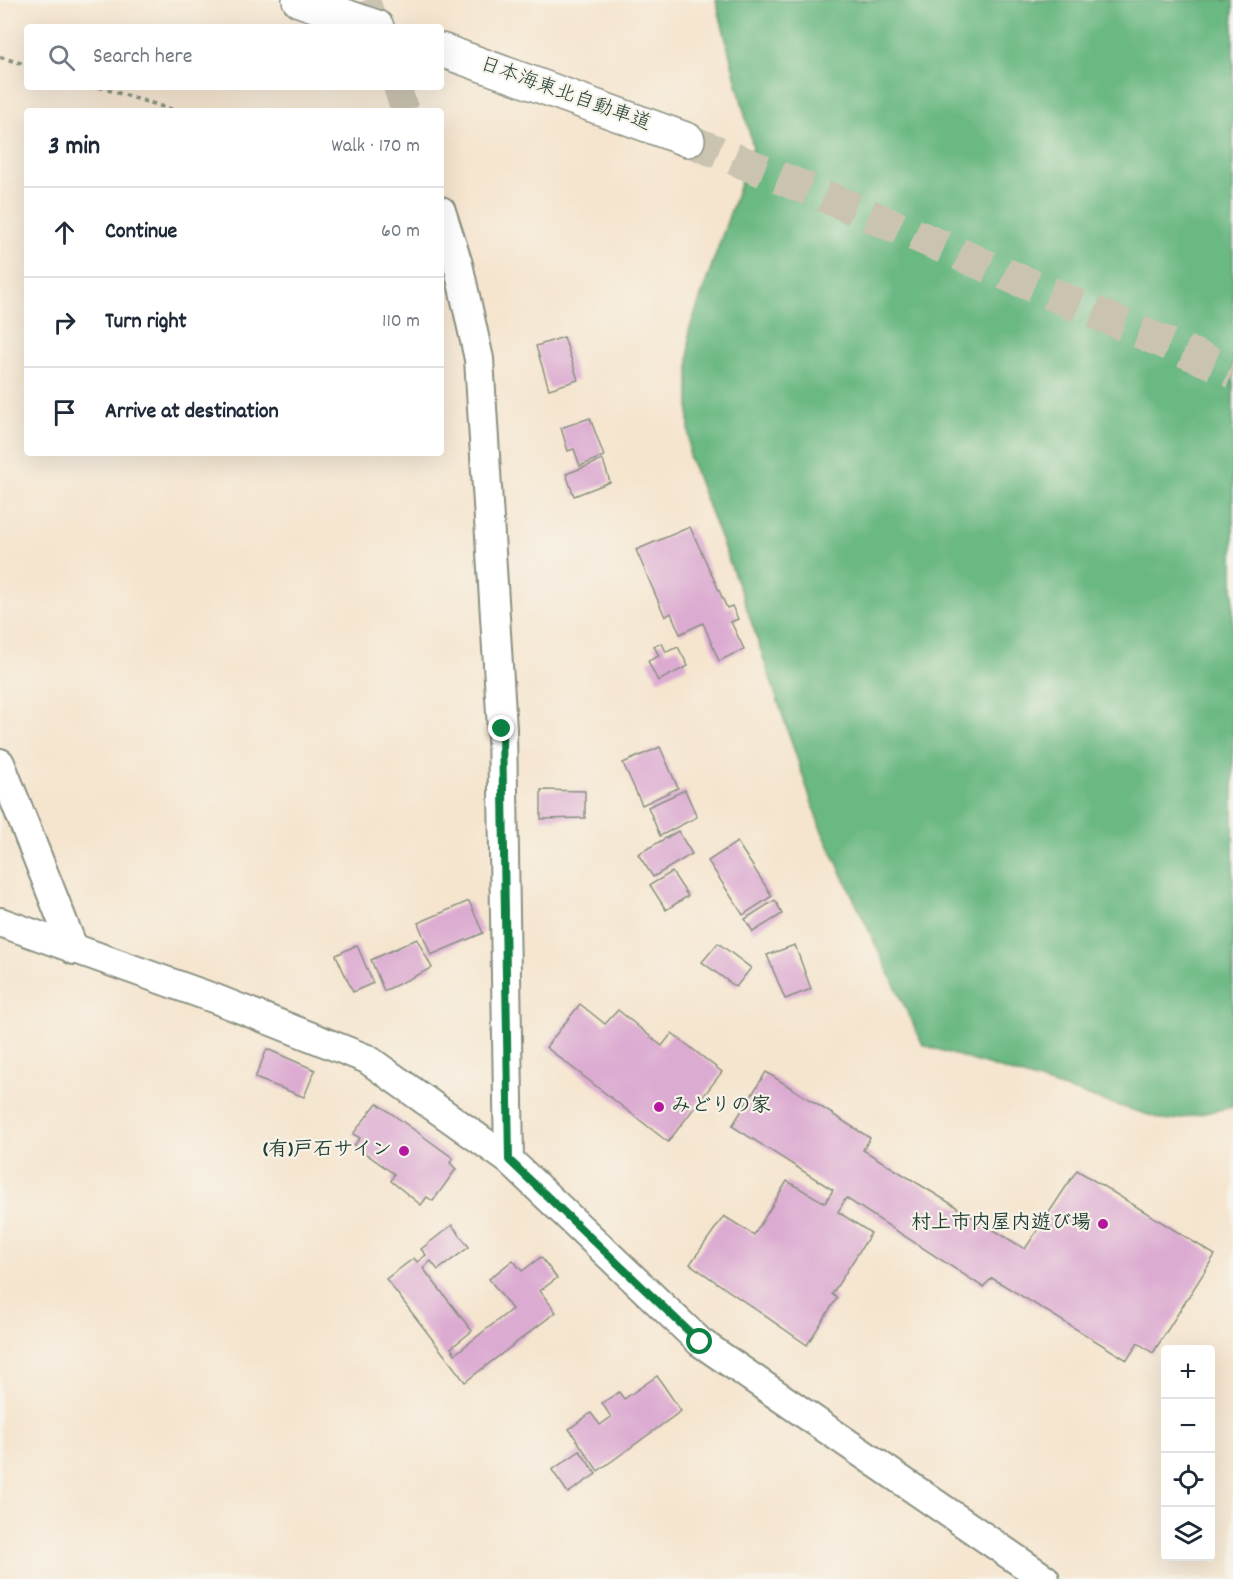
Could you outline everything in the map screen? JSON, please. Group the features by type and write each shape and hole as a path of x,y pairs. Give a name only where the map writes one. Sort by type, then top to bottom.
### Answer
{"highway":[{"path":"299,0 369,24"},
{"name":"日本海東北自動車道","path":"444,51 688,141"}],"street":[{"path":"444,220 458,264 479,359 502,729 509,1160"},
{"path":"0,763 74,950"},
{"path":"0,922 216,999 367,1059 509,1160 700,1342 1044,1579"}],"path":[{"path":"0,57 24,64"},
{"path":"109,90 167,108"}],"green space":[{"path":"716,0 1233,0 1233,1107 1168,1121 923,1045 820,827 745,603 689,456 689,331 753,147"}],"building":[{"path":"564,337 578,380 549,389 536,346"},
{"path":"590,418 604,456 580,466 574,449 568,451 561,428"},
{"path":"603,460 610,482 574,496 566,474"},
{"path":"690,527 727,608 732,606 738,619 731,622 744,649 719,661 703,623 680,634 671,613 665,617 636,550"},
{"path":"662,643 666,652 678,647 688,666 658,681 648,661 659,656 654,646"},
{"path":"660,747 678,788 642,805 623,763"},
{"path":"541,790 585,791 585,818 541,819"},
{"path":"685,790 697,817 660,836 648,807"},
{"path":"678,831 692,854 653,877 638,854"},
{"path":"737,842 772,896 743,915 708,861"},
{"path":"672,872 688,896 666,910 650,885"},
{"path":"775,900 782,914 753,932 745,919"},
{"path":"469,901 483,933 431,955 418,923"},
{"path":"417,939 432,968 384,991 371,960"},
{"path":"718,943 751,968 736,987 702,962"},
{"path":"357,945 373,983 353,992 336,955"},
{"path":"795,945 811,989 785,999 767,955"},
{"name":"みどりの家","path":"580,1004 605,1024 618,1010 662,1046 672,1033 722,1072 668,1142 546,1047"},
{"path":"267,1049 315,1070 304,1097 255,1078"},
{"name":"村上市内屋内遊び場","path":"766,1072 870,1138 863,1150 1025,1249 1077,1170 1215,1255 1153,1353 1138,1343 1127,1360 992,1278 983,1287 846,1198 838,1212 871,1233 832,1294 837,1298 807,1345 690,1264 724,1216 754,1235 787,1181 825,1203 833,1190 732,1126"},
{"name":"(有)戸石サイン","path":"377,1103 453,1158 450,1163 456,1169 433,1201 427,1197 421,1205 391,1181 394,1174 354,1145 360,1138 353,1134"},
{"path":"452,1225 469,1247 438,1270 431,1261 423,1268 472,1331 451,1348 455,1354 512,1309 489,1279 513,1260 522,1271 541,1257 557,1278 540,1291 556,1312 465,1382 386,1279 414,1258 417,1262 426,1255 421,1249"},
{"path":"657,1376 681,1411 598,1471 569,1429 591,1413 600,1425 611,1417 602,1403 619,1392 624,1399"},
{"path":"580,1451 596,1474 568,1493 552,1470"}],"tunnel":[{"path":"366,0 374,24"},
{"path":"398,90 404,108"},
{"path":"688,140 822,195 1233,372"}],"place":[{"name":"みどりの家","path":"659,1107"},
{"name":"(有)戸石サイン","path":"404,1151"},
{"name":"村上市内屋内遊び場","path":"1103,1224"}],"route":[{"path":"502,729 509,1160 700,1342"}]}
